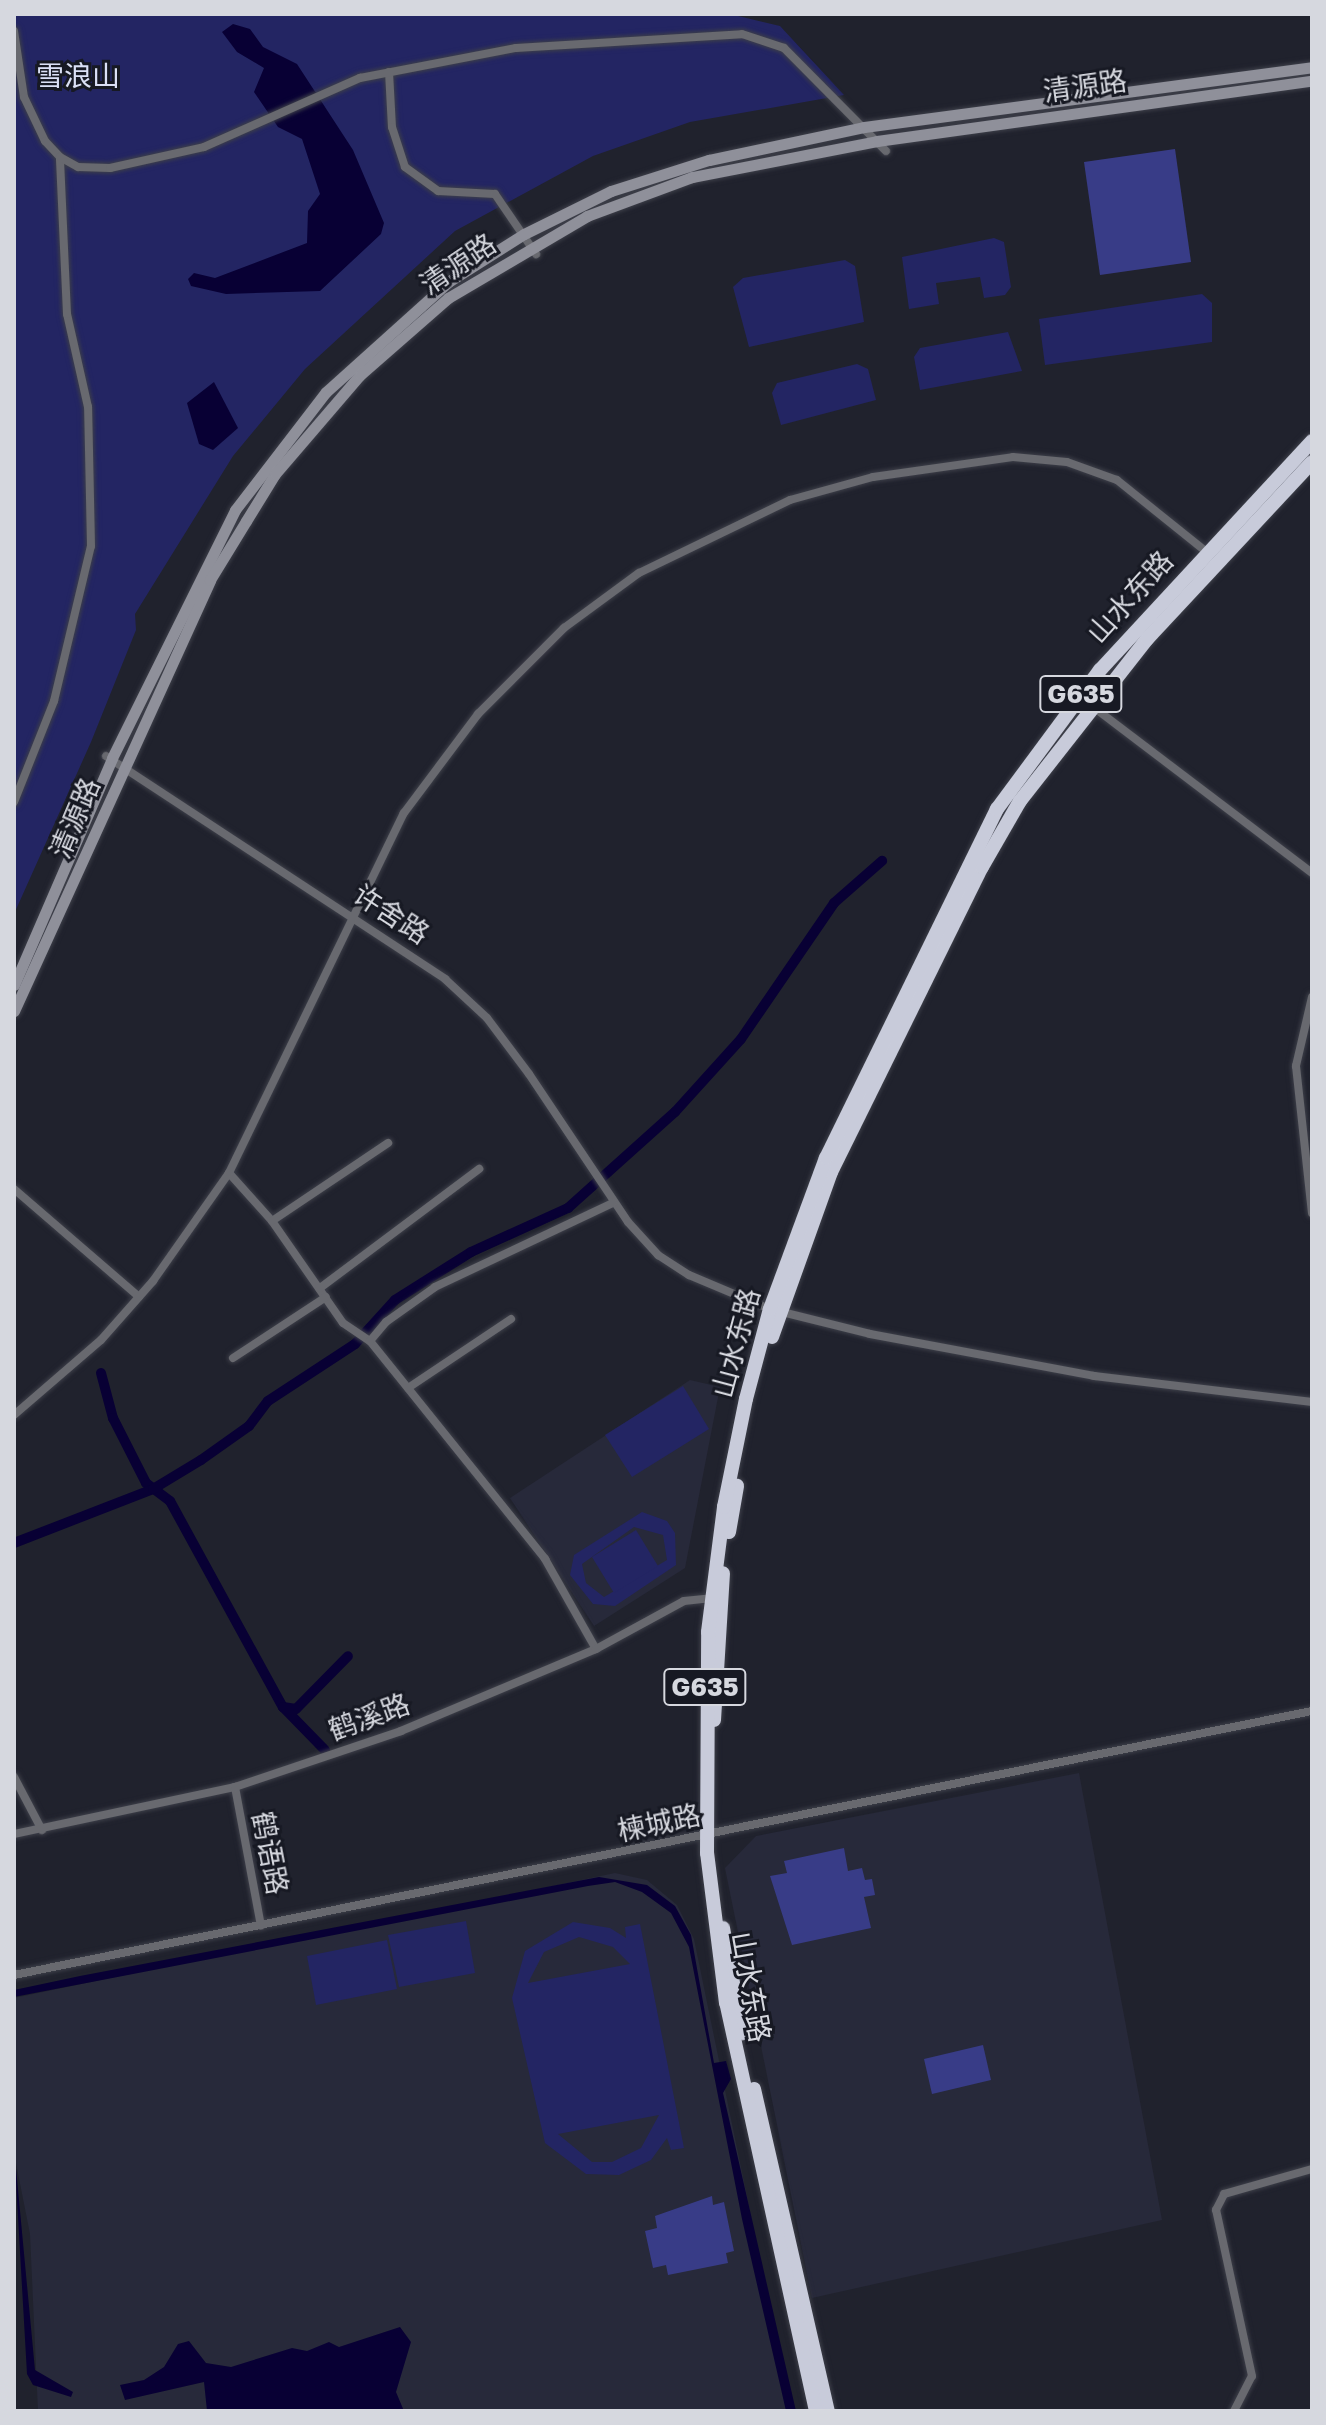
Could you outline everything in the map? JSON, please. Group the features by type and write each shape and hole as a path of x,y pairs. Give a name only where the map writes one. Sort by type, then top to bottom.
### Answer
{"highway":[{"name":"山水东路","path":"816,2411 726,2003 711,1834 717,1598 742,1457 776,1309 826,1158 969,858 1051,731 1207,551 1312,441"},
{"name":"山水东路","path":"776,1309 831,1172 982,867 1020,801 1092,705 1312,462"},
{"name":"山水东路","path":"711,1834 720,1910 739,2019 828,2411"}],"street":[{"path":"14,31 24,97 45,141 60,157 78,167 110,168 204,147 269,121 321,94 389,72 547,43 742,34 784,48 886,151"},
{"name":"清源路","path":"14,985 109,757 235,510 290,432 407,314 660,172 864,127 1312,67"},
{"path":"389,72 392,127 405,167 438,191 495,194 530,244"},
{"name":"清源路","path":"14,1011 210,580 275,474 408,328 530,244 679,181 877,141 1312,81"},
{"path":"14,802 54,701 91,546 88,407 67,314 60,157"},
{"path":"14,1415 101,1340 139,1297 229,1173 404,813 478,714 564,628 639,573 716,531 790,500 873,477 1013,457 1067,462 1117,480 1207,551 1217,564"},
{"path":"1092,705 1312,873"},
{"name":"许舍路","path":"109,757 124,764 445,979 487,1018 612,1200 658,1255 776,1309 870,1334 1048,1368 1312,1402"},
{"path":"1312,997 1296,1066 1312,1213"},
{"path":"272,1221 388,1143"},
{"path":"233,1358 323,1293 479,1169"},
{"path":"229,1173 272,1221 345,1324 370,1341 545,1559 596,1649"},
{"path":"14,1189 139,1297"},
{"path":"370,1341 435,1287 612,1200"},
{"path":"408,1388 511,1319"},
{"name":"鹤溪路","path":"14,1834 235,1787 401,1731 596,1649 684,1601 717,1598"},
{"name":"楝城路","path":"14,1975 1312,1711"},
{"path":"14,1777 42,1830"},
{"name":"鹤语路","path":"235,1787 261,1926"},
{"path":"1234,2411 1252,2376 1216,2210 1224,2194 1312,2169"}],"shaded area":[{"path":"233,24 250,29 263,47 297,64 353,150 384,223 381,234 320,291 226,294 191,286 188,279 194,273 215,278 307,243 308,211 320,194 302,139 278,127 254,92 264,68 237,52 222,32"},
{"path":"214,382 238,428 213,450 199,444 187,403"},
{"path":"690,1380 720,1387 685,1568 594,1626 510,1498"},
{"path":"1079,1773 1162,2220 812,2298 725,1868 756,1836"},
{"path":"615,1873 647,1880 677,1905 694,1939 791,2411 38,2411 30,2234 14,2153 14,1998"},
{"path":"599,1877 647,1885 675,1906 691,1935 714,2063 726,2061 731,2079 723,2093 796,2411 786,2411 742,2219 689,1947 671,1913 642,1892 615,1882 588,1886 14,1997 14,1990 80,1976"},
{"path":"14,2147 35,2370 73,2392 71,2397 33,2385 27,2374"},
{"path":"400,2327 411,2342 396,2392 404,2411 207,2411 204,2382 125,2400 120,2385 144,2380 164,2367 178,2344 189,2341 206,2363 231,2367 292,2348 307,2351 329,2342 339,2347"}],"green space":[{"name":"雪浪山","path":"14,14 734,15 780,26 844,95 690,122 593,156 455,231 305,369 233,456 135,614 136,630 91,742 14,914"},
{"path":"994,238 1004,242 1011,287 1005,295 984,298 980,277 936,283 939,304 909,309 902,257"},
{"path":"845,260 855,266 864,322 749,347 733,287 743,278"},
{"path":"1202,294 1212,303 1212,342 1045,365 1039,319"},
{"path":"1008,332 1022,371 920,390 914,357 920,348"},
{"path":"857,364 868,369 876,400 781,425 772,393 777,383"},
{"path":"683,1386 709,1429 632,1477 605,1435"},
{"path":"642,1512 667,1521 675,1533 676,1565 615,1606 593,1604 570,1575 574,1555","holes":["634,1527 663,1535 667,1560 604,1597 586,1583 582,1564"]},
{"path":"636,1530 658,1566 614,1593 592,1557"},
{"path":"466,1921 475,1973 399,1987 388,1935"},
{"path":"573,1922 610,1928 626,1938 625,1927 640,1924 684,2148 671,2150 667,2138 651,2160 619,2175 586,2174 545,2143 512,1998 525,1951","holes":["579,1937 613,1947 630,1964 528,1983 544,1952","659,2115 641,2148 612,2162 592,2162 558,2134"]},
{"path":"387,1940 397,1989 316,2005 307,1956"}],"building":[{"path":"1175,149 1191,262 1100,275 1084,162"},
{"path":"844,1848 848,1871 862,1868 865,1880 872,1879 875,1895 864,1897 871,1928 792,1945 770,1876 787,1873 784,1861"},
{"path":"983,2045 991,2080 932,2094 924,2059"},
{"path":"712,2196 713,2205 724,2202 734,2251 726,2253 728,2263 668,2275 666,2265 653,2268 645,2231 657,2228 655,2216"}],"waterway":[{"path":"14,1543 153,1489 201,1460 249,1426 268,1401 355,1344 395,1300 471,1252 568,1208 675,1112 741,1039 834,903 882,861"},
{"path":"101,1373 113,1418 146,1483 170,1501 283,1707 296,1709 348,1656"},
{"path":"283,1707 325,1750"}]}
